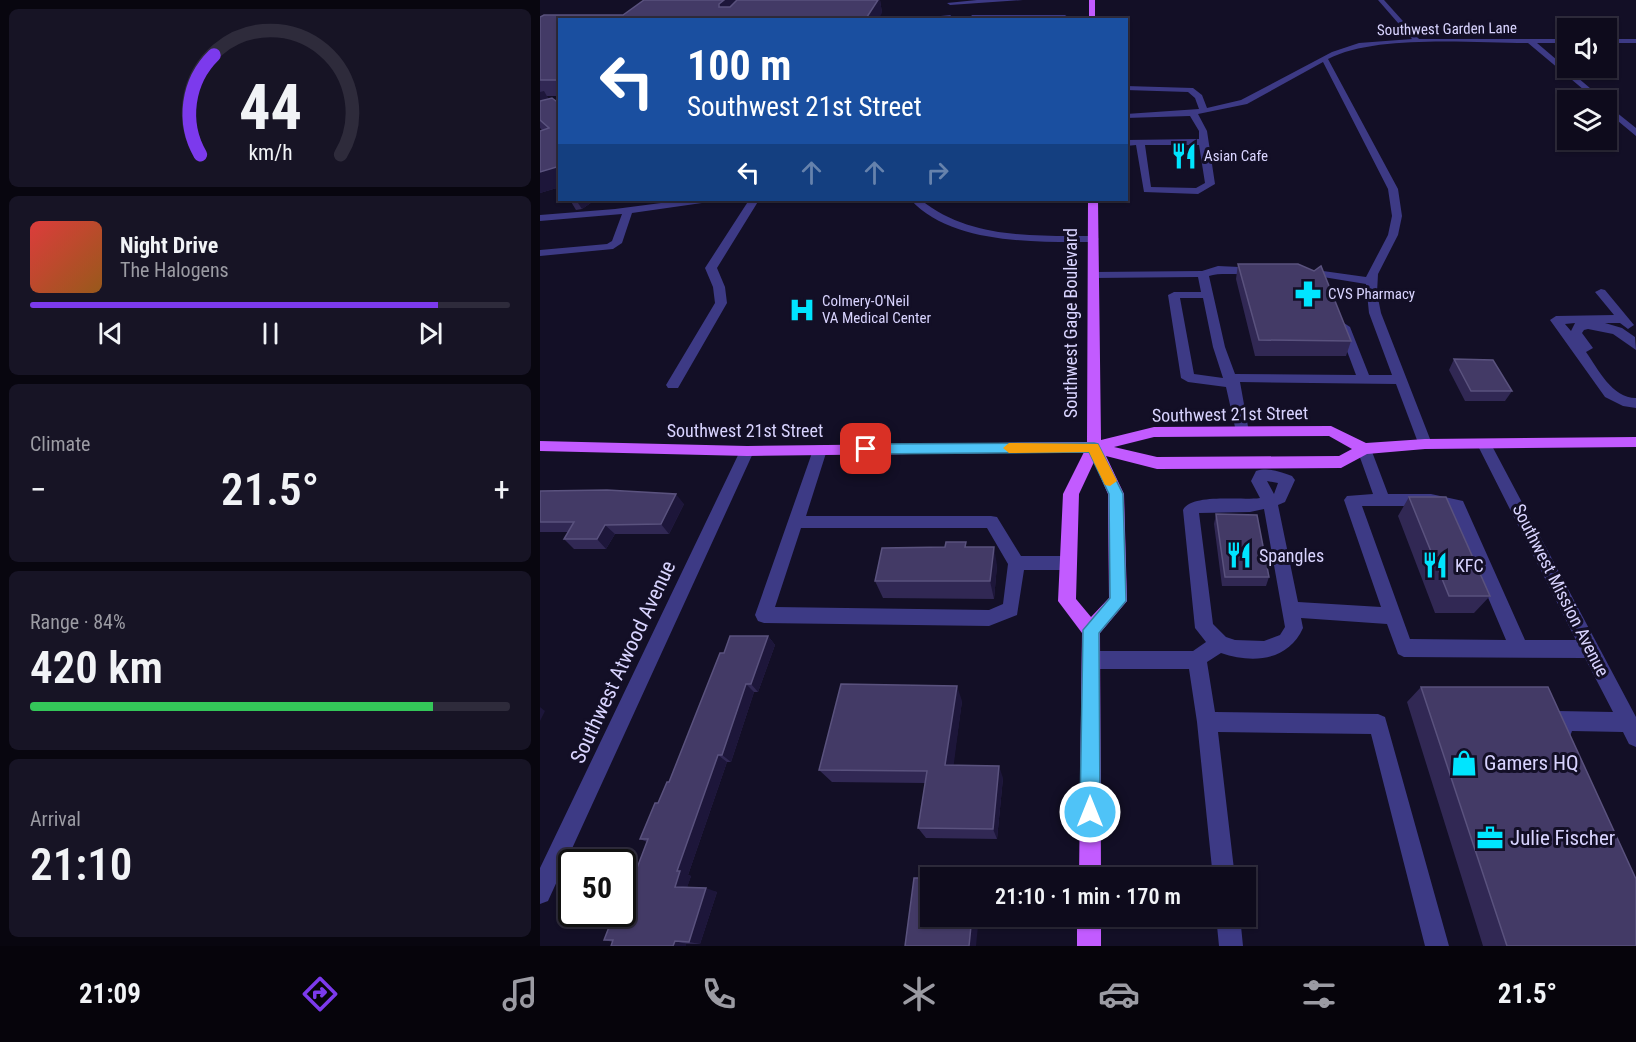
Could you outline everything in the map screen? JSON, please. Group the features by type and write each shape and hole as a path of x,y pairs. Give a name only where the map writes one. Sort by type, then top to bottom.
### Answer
{"main road":[{"path":"1092,0 1092,18"},
{"name":"Southwest Gage Boulevard","path":"1093,201 1095,239 1094,447 1116,494 1118,601 1091,630 1067,601 1071,494 1094,447"},
{"name":"Southwest 21st Street","path":"540,446 747,451 1094,447 1154,432 1331,431 1364,449"},
{"name":"Southwest 21st Street","path":"1094,447 1157,463 1276,472 1341,462 1364,449 1425,444 1634,444"},
{"path":"1090,867 1091,630"},
{"path":"1089,927 1089,946"}],"street":[{"path":"949,18 950,2 1020,0"},
{"path":"1381,0 1417,41"},
{"path":"972,18 1065,17"},
{"name":"Southwest Garden Lane","path":"1128,116 1204,112 1249,100 1324,58 1345,48 1359,45 1417,41 1557,41"},
{"path":"1530,41 1588,90"},
{"path":"1617,41 1636,41"},
{"path":"1324,58 1394,189 1397,216 1393,235 1377,262 1371,293 1375,313 1425,444"},
{"path":"1128,88 1190,90 1199,97 1204,112"},
{"path":"1140,142 1147,190 1198,191 1210,184 1203,132 1193,113"},
{"path":"1617,116 1636,133"},
{"path":"1128,143 1203,142"},
{"path":"540,218 628,211 695,201"},
{"path":"673,385 722,303 719,287 711,268 753,201"},
{"path":"917,201 931,212 949,221 977,230 1025,238 1095,239"},
{"path":"540,253 609,247 617,243 628,211"},
{"path":"1094,275 1203,274 1218,269 1271,270"},
{"path":"1203,274 1219,346 1232,383 1242,432"},
{"path":"1322,276 1372,281"},
{"path":"1601,292 1636,334"},
{"path":"1208,295 1174,295 1188,378 1232,383"},
{"path":"1340,316 1364,380"},
{"path":"1624,320 1556,320 1610,394 1634,406"},
{"path":"1634,406 1576,333 1579,326 1598,325 1617,329 1628,336 1636,346"},
{"path":"1232,383 1237,378 1402,380"},
{"name":"Southwest Mission Avenue","path":"1485,444 1634,732"},
{"path":"1364,449 1383,500"},
{"path":"794,522 991,522 1016,563 1011,609 989,618 764,615 794,522 820,450"},
{"name":"Southwest Atwood Avenue","path":"540,893 747,451"},
{"path":"1270,502 1250,506 1198,506 1191,510 1204,628 1220,644 1234,649 1264,650 1286,641 1294,628 1270,502 1259,481 1261,475 1276,472 1280,498 1270,502"},
{"path":"1519,648 1457,505 1431,500 1352,500 1404,648 1591,649"},
{"path":"1016,563 1068,563"},
{"path":"1291,609 1392,616"},
{"path":"1091,660 1197,660 1203,653 1220,644"},
{"path":"1197,660 1207,722 1223,867"},
{"path":"1571,753 1557,720 1634,732"},
{"path":"1207,722 1378,724 1437,946"},
{"path":"1229,927 1231,946"}],"building":[{"path":"644,0 724,0 719,7 730,7 737,0 878,0 866,18 558,18 558,80 540,80 540,17 544,15 623,15"},
{"path":"552,98 558,102 558,167 540,172 540,131 549,128 540,120 540,101"},
{"name":"CVS Pharmacy","path":"1238,264 1298,264 1314,271 1321,266 1351,341 1259,340"},
{"path":"1454,359 1493,360 1512,391 1471,391"},
{"path":"607,490 676,494 661,524 605,525 597,539 564,539 574,522 540,522 540,491"},
{"path":"1409,497 1446,497 1490,596 1449,596"},
{"name":"Spangles","path":"1216,514 1257,515 1269,577 1225,577"},
{"path":"946,542 966,542 965,547 994,547 990,581 875,581 882,548 945,547"},
{"path":"730,636 768,636 751,684 746,684 722,755 718,755 677,871 680,871 675,887 706,888 689,942 675,941 673,946 611,946 613,940 604,940 609,927 636,927 636,871 648,839 640,839 655,803 658,803 669,782 720,653 724,653"},
{"path":"841,684 957,686 945,765 999,766 993,829 918,828 927,771 819,770"},
{"path":"1421,687 1548,687 1636,879 1636,946 1507,946"},
{"path":"914,878 920,878 920,927 971,927 969,946 905,946"}],"slow traffic":[{"path":"1009,448 1094,447 1110,481"}],"place":[{"name":"Asian Cafe","path":"1184,156"},
{"name":"CVS Pharmacy","path":"1308,294"},
{"name":"Colmery-O'Neil VA Medical Center","path":"802,310"},
{"name":"Spangles","path":"1239,555"},
{"name":"KFC","path":"1435,565"},
{"name":"Gamers HQ","path":"1464,763"},
{"name":"Julie Fischer","path":"1490,838"}],"route":[{"path":"866,449 1094,447 1116,494 1118,601 1091,630 1090,812"}]}
